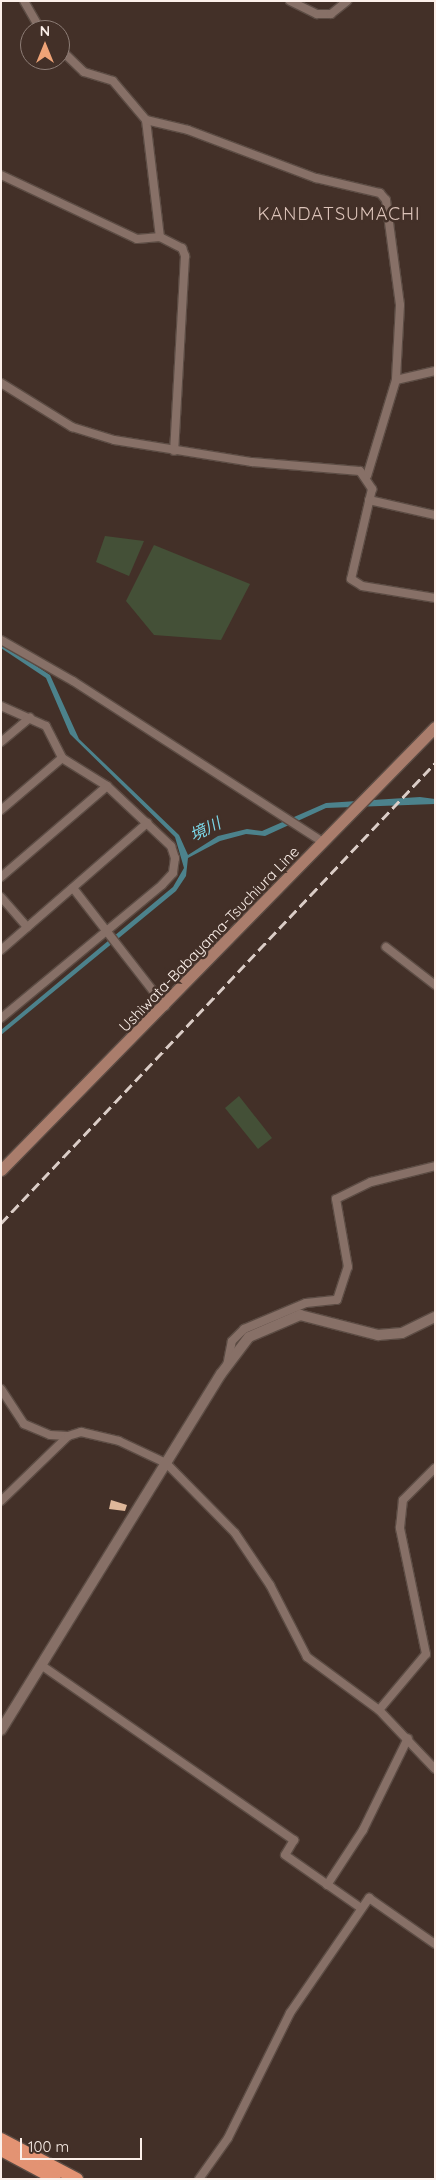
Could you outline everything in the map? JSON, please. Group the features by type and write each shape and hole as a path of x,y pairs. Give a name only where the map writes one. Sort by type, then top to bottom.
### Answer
{"highway":[{"path":"1,2139 77,2179"},
{"path":"1,2150 55,2179"}],"main road":[{"name":"Ushiwata-Babayama-Tsuchiura Line","path":"1,1170 165,1006 435,727"}],"street":[{"path":"24,1 35,20"},
{"path":"290,1 317,14 331,14 346,1"},
{"path":"70,59 84,72 113,81 146,120 160,237"},
{"path":"146,120 188,130 316,178 380,193 386,200 400,305 396,380 367,476 372,489 351,579 362,586 435,598"},
{"path":"1,174 137,239 160,237 176,242 185,256 174,451"},
{"path":"396,380 435,371"},
{"path":"1,382 72,427 174,451 360,472 367,476"},
{"path":"369,500 435,515"},
{"path":"1,640 73,681 323,842"},
{"path":"1,706 30,718 55,735 62,758 107,786 147,823 170,846 173,873 1,1018"},
{"path":"1,742 30,718"},
{"path":"1,810 62,758"},
{"path":"1,877 107,786"},
{"path":"1,950 147,823"},
{"path":"73,888 165,1006"},
{"path":"1,897 27,927"},
{"path":"386,947 435,985"},
{"path":"227,1366 226,1355 232,1341 244,1329 306,1303 337,1300 348,1267 336,1199 371,1182 435,1166"},
{"path":"1,1730 227,1366 249,1337 300,1315 378,1335 402,1333 435,1317"},
{"path":"1,1389 24,1424 50,1435 68,1436 91,1432 166,1463 235,1533 270,1585 307,1657 379,1710 408,1738 435,1769"},
{"path":"1,1501 68,1436"},
{"path":"379,1710 426,1654 400,1528 404,1500 435,1468"},
{"path":"41,1666 294,1840 285,1855 362,1908"},
{"path":"327,1885 363,1830 408,1738"},
{"path":"199,2179 228,2138 290,2013 369,1898 435,1944"}],"green space":[{"path":"105,536 144,541 129,576 96,562"},
{"path":"154,545 250,584 221,640 154,635 126,601"},
{"path":"239,1096 272,1138 258,1149 225,1108"}],"water":[{"path":"1,643 50,675 79,739 179,835 188,855 218,836 247,829 262,831 326,803 420,797 435,799 435,804 326,808 265,836 246,834 220,841 188,858 186,876 176,891 1,1035 1,1030 173,887 184,868 175,837 70,734 46,678 1,648"}],"building":[{"path":"111,1500 127,1505 125,1511 109,1509"}],"railway":[{"path":"1,1223 435,763"}],"district":[{"name":"KANDATSUMACHI","path":"339,214"}],"water label":[{"name":"境川","path":"205,829"}]}
